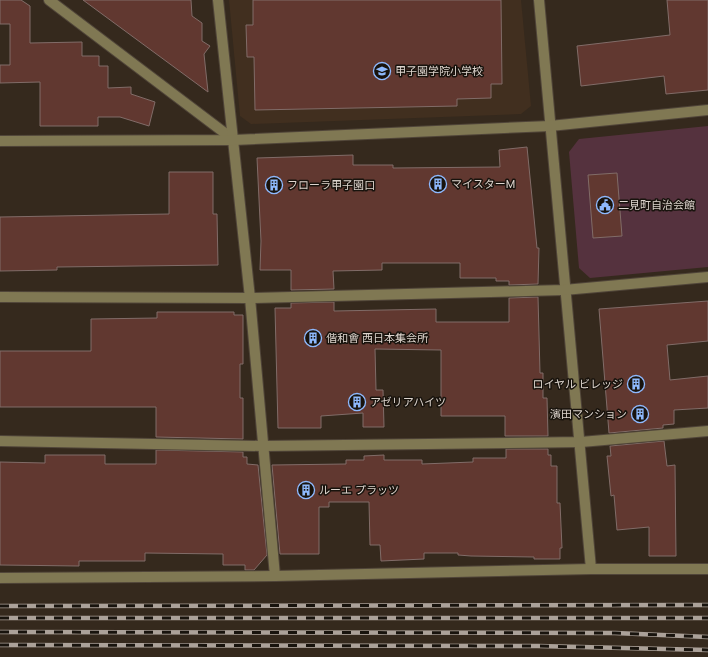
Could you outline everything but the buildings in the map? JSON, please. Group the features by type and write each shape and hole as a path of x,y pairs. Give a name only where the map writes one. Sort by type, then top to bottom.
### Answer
{"street":[{"path":"49,0 234,140"},
{"path":"218,0 250,298 262,446 275,576"},
{"path":"539,0 564,290 581,442 591,570"},
{"path":"0,141 234,140 550,126 708,110"},
{"path":"0,297 250,298 564,290 708,277"},
{"path":"0,441 262,446 581,442 708,431"},
{"path":"0,578 275,576 708,569"}],"shaded area":[{"name":"甲子園学院小学校","path":"229,0 521,0 531,106 521,114 251,124 240,116"},
{"path":"708,126 708,267 590,278 579,268 569,152 579,139"}],"railway":[{"path":"0,606 708,605"},
{"path":"0,618 708,618"},
{"path":"0,632 615,633 708,637"},
{"path":"0,645 538,646 708,650"}],"place":[{"name":"甲子園学院小学校","path":"382,71"},
{"name":"マイスターM","path":"438,184"},
{"name":"フローラ甲子園口","path":"274,185"},
{"name":"二見町自治会館","path":"605,205"},
{"name":"偕和會 西日本集会所","path":"313,338"},
{"name":"ロイヤル ビレッジ","path":"636,384"},
{"name":"アゼリアハイツ","path":"357,402"},
{"name":"濱田マンション","path":"640,414"},
{"name":"ルーエ プラッツ","path":"306,490"}]}
